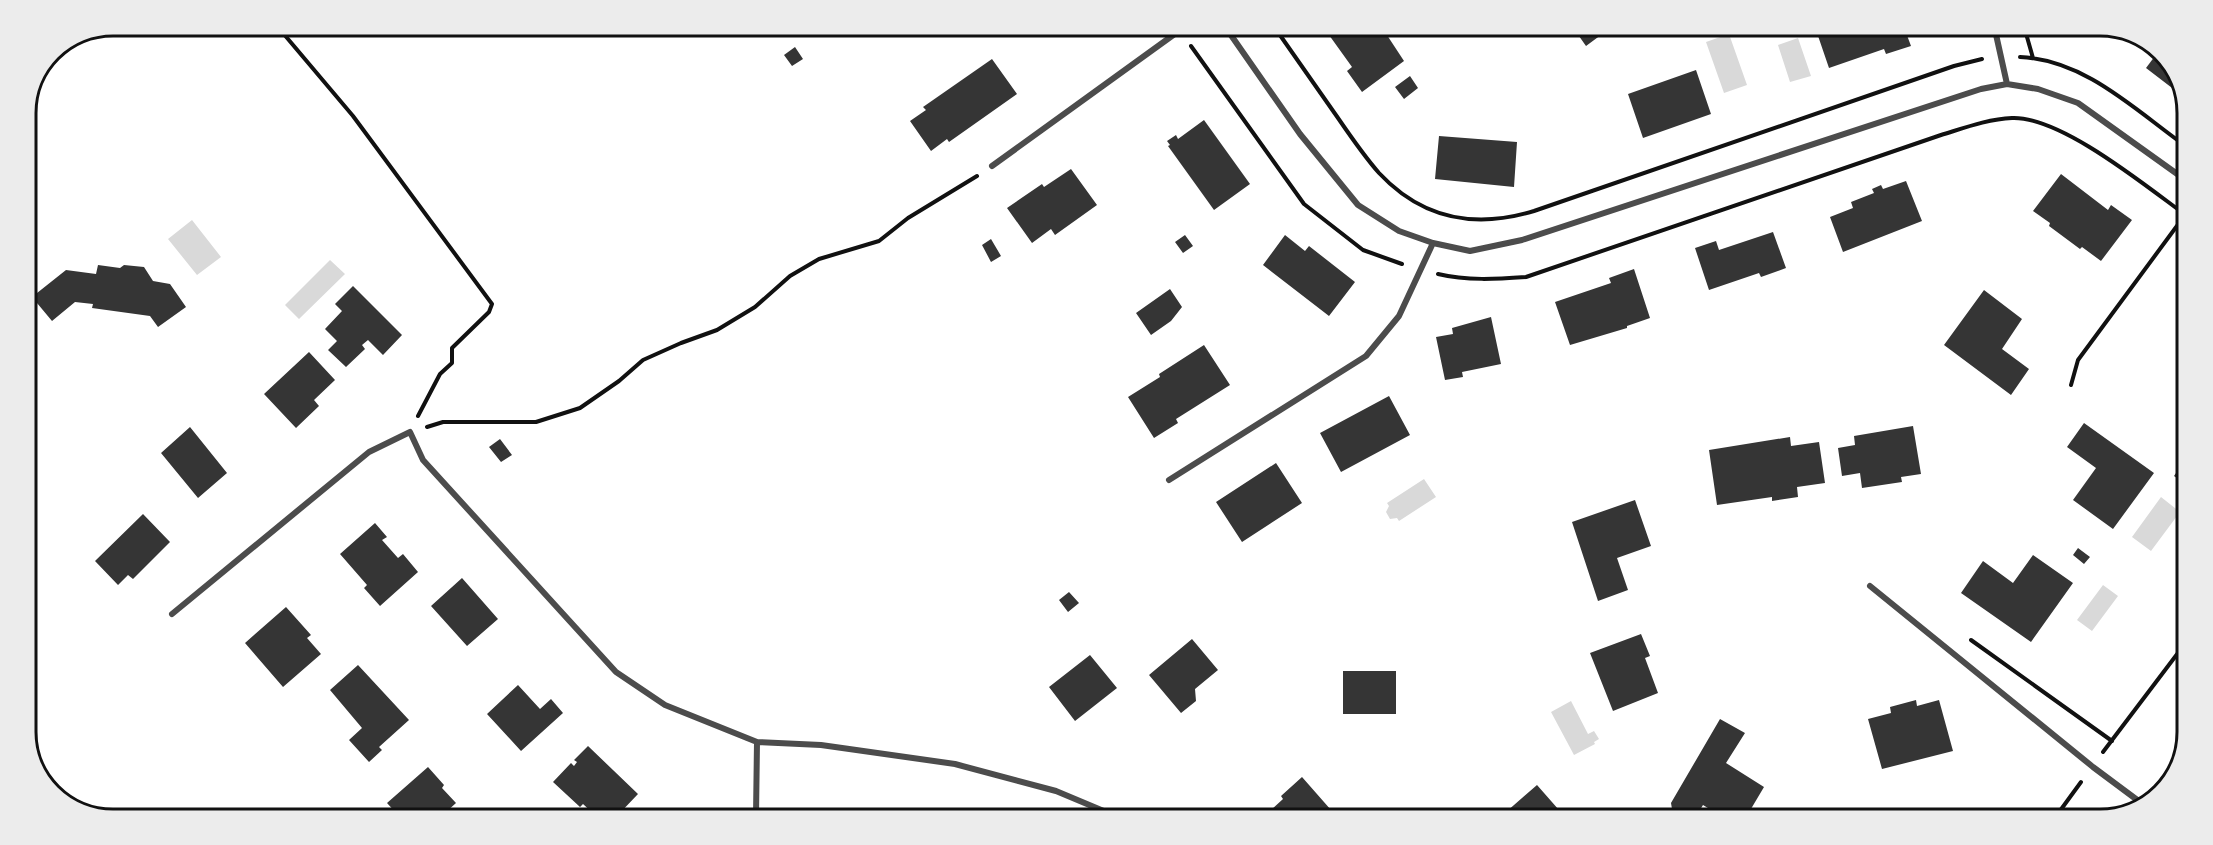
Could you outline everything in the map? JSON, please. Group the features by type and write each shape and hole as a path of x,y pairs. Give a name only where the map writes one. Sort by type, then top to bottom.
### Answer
{"street":[{"path":"992,166 1172,36"},
{"path":"1232,36 1300,134 1358,205 1399,231 1433,243 1470,251 1522,240 1981,89 2007,84 2038,89 2078,103 2177,174"},
{"path":"1997,36 2007,84"},
{"path":"1169,480 1366,356 1399,316 1433,243"},
{"path":"172,614 369,452 410,432 423,460 616,672 665,705 757,742 821,745 955,764 1056,791 1099,809"},
{"path":"1870,586 2093,767 2137,800"},
{"path":"756,809 757,742"}],"path":[{"path":"285,36 353,116 492,304 489,312 452,348 452,363 440,374 410,432"},
{"path":"1281,36 1361,150 1392,185 1426,207 1444,215 1465,219 1497,220 1534,211 1954,66 2002,56 2033,58 2076,72 2104,86 2177,140"},
{"path":"2027,36 2033,58"},
{"path":"410,432 443,422 536,422 580,408 619,381 643,360 717,330 755,307 790,276 819,259 879,241 908,218 957,190 992,166"},
{"path":"2071,385 2078,360 2177,226"},
{"path":"1963,634 2112,741"},
{"path":"2062,809 2177,654"}],"shaded area":[{"path":"1730,36 1747,85 1724,93 1706,42"},
{"path":"1798,38 1811,76 1790,82 1778,45"},
{"path":"192,220 221,257 197,275 168,239"},
{"path":"330,260 345,274 299,319 285,305"},
{"path":"1424,479 1436,497 1399,521 1397,518 1390,519 1386,512 1389,506 1387,503"},
{"path":"2161,497 2177,510 2177,516 2151,551 2132,537"},
{"path":"2103,585 2118,596 2092,631 2077,620"},
{"path":"1571,701 1588,734 1594,731 1599,739 1594,742 1595,744 1574,755 1551,712"}],"building":[{"path":"1330,36 1388,36 1404,61 1362,92 1347,71 1352,67"},
{"path":"1579,36 1600,36 1586,46"},
{"path":"1818,36 1907,36 1911,46 1886,54 1884,49 1829,68"},
{"path":"795,47 803,59 792,66 784,55"},
{"path":"2154,58 2167,75 2172,88 2146,68"},
{"path":"992,59 1017,94 949,142 947,139 931,151 910,121 926,110 923,107"},
{"path":"1696,70 1711,114 1643,138 1628,94"},
{"path":"1410,76 1418,88 1404,99 1395,87"},
{"path":"1204,120 1250,184 1214,210 1168,146 1170,145 1167,141 1176,135 1178,139"},
{"path":"1439,136 1517,142 1514,187 1435,179"},
{"path":"1071,169 1097,205 1055,235 1051,229 1032,243 1007,208 1042,184 1044,187"},
{"path":"2061,174 2108,210 2111,205 2132,220 2101,261 2082,247 2080,249 2033,211"},
{"path":"1906,181 1922,221 1843,252 1830,217 1853,208 1851,202 1874,193 1872,189 1881,185 1883,189"},
{"path":"1773,232 1786,268 1761,277 1759,273 1709,290 1695,248 1716,241 1719,250"},
{"path":"1185,235 1193,246 1183,253 1175,242"},
{"path":"1285,235 1305,251 1309,246 1355,282 1329,316 1263,265"},
{"path":"991,239 1001,256 991,262 982,245"},
{"path":"98,265 120,268 124,265 144,267 153,281 170,284 186,307 158,327 150,316 92,308 93,304 75,302 52,321 36,302 36,294 66,270 96,274"},
{"path":"1634,269 1650,318 1627,326 1627,328 1570,345 1555,302 1611,283 1609,278"},
{"path":"353,286 402,335 383,355 368,340 362,345 365,349 346,367 328,350 337,341 325,329 342,311 335,304"},
{"path":"1170,289 1182,307 1171,321 1151,335 1136,313"},
{"path":"1984,290 2022,319 2002,349 2029,369 2011,395 1944,345"},
{"path":"1491,317 1501,364 1462,372 1463,377 1445,380 1436,337 1453,334 1452,328"},
{"path":"1204,345 1230,385 1176,419 1178,423 1154,438 1128,397"},
{"path":"309,352 335,380 314,400 319,406 296,428 264,394"},
{"path":"1389,396 1410,435 1341,472 1320,433"},
{"path":"2084,423 2154,473 2113,529 2073,500 2096,468 2067,447"},
{"path":"1913,426 1921,474 1901,477 1902,482 1862,488 1860,473 1842,476 1838,448 1855,445 1854,436"},
{"path":"190,427 227,473 198,498 161,453"},
{"path":"1790,437 1791,446 1819,442 1825,483 1797,487 1798,497 1772,501 1772,497 1717,505 1709,450"},
{"path":"500,439 512,455 501,462 489,447"},
{"path":"1276,463 1302,503 1242,542 1216,502"},
{"path":"1635,500 1651,546 1617,558 1628,590 1598,601 1572,522"},
{"path":"143,514 170,542 133,579 128,575 118,585 95,561"},
{"path":"375,523 387,537 382,540 398,558 403,554 418,572 380,606 364,588 367,585 340,554"},
{"path":"2078,548 2090,557 2084,564 2073,555"},
{"path":"2033,555 2073,583 2031,642 1961,593 1983,561 2013,583"},
{"path":"462,578 498,619 467,646 431,606"},
{"path":"1069,592 1079,603 1068,612 1059,600"},
{"path":"286,607 311,635 307,638 321,654 283,687 245,643"},
{"path":"1641,634 1650,656 1645,658 1658,693 1613,711 1590,653"},
{"path":"1192,639 1218,670 1195,689 1196,701 1181,713 1149,675"},
{"path":"1090,655 1117,688 1075,721 1049,687"},
{"path":"358,665 409,720 379,747 382,750 369,762 349,740 362,728 330,690"},
{"path":"1343,671 1396,671 1396,714 1343,714"},
{"path":"518,685 540,709 551,699 563,713 521,751 487,714"},
{"path":"1916,700 1917,706 1939,700 1953,751 1882,769 1868,719 1891,713 1890,707"},
{"path":"1720,719 1745,733 1726,763 1764,787 1751,809 1710,809 1703,805 1701,809 1672,809 1671,803"},
{"path":"588,746 638,794 624,809 588,809 583,804 580,807 553,782 571,763 574,766 577,762 574,760"},
{"path":"428,767 444,785 442,788 456,803 449,809 392,809 387,803"},
{"path":"1302,777 1330,809 1272,809 1283,799 1281,796"},
{"path":"1537,785 1558,809 1509,809"}]}
